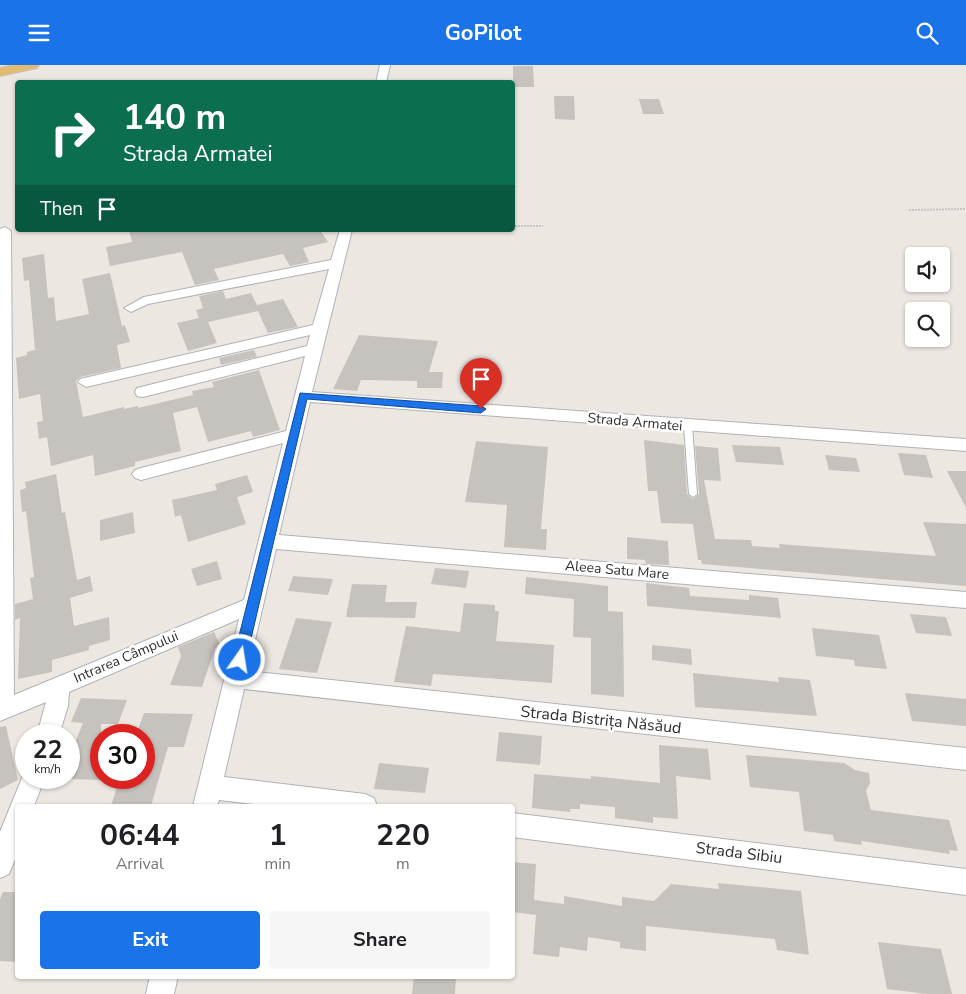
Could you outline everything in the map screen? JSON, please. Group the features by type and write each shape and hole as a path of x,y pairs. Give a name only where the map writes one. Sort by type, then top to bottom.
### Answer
{"main road":[{"path":"6,69 32,65"}],"street":[{"path":"382,80 385,65"},
{"path":"1,711 5,231"},
{"path":"330,804 208,797 314,349 345,232"},
{"path":"131,308 144,301 337,263"},
{"path":"86,383 320,328"},
{"path":"142,392 314,349"},
{"name":"Strada Armatei","path":"303,396 688,426 966,445"},
{"path":"141,474 294,435"},
{"name":"Aleea Satu Mare","path":"269,541 966,600"},
{"name":"Intrarea Câmpului","path":"1,711 252,605"},
{"name":"Strada Bistrița Năsăud","path":"236,679 966,759"},
{"path":"52,724 58,706 58,686"},
{"path":"23,804 28,789"},
{"name":"Strada Sibiu","path":"515,825 966,882"},
{"path":"0,865 15,826"},
{"path":"160,994 163,979"}],"lane":[{"path":"688,426 693,494"}],"path":[{"path":"909,211 966,209"},
{"path":"515,226 543,226"}],"building":[{"path":"513,66 533,66 534,87 515,87 515,80 513,80"},
{"path":"554,96 574,96 575,120 555,119"},
{"path":"639,99 659,99 664,114 643,114"},
{"path":"130,232 321,232 328,242 303,248 309,262 290,266 283,254 214,269 219,280 195,285 182,252 110,266 106,247 132,242"},
{"path":"44,254 48,298 54,297 56,321 89,314 82,279 110,273 122,326 125,325 130,342 117,345 121,368 80,377 76,381 83,417 124,407 124,409 138,406 138,408 193,395 192,391 214,387 212,382 259,370 280,430 253,437 251,431 208,442 197,407 173,413 181,451 135,462 135,466 95,476 93,455 51,466 47,437 39,439 37,422 43,421 40,394 19,399 16,358 27,355 27,352 35,350 29,280 24,281 22,258"},
{"path":"223,291 226,299 251,293 257,305 283,299 298,327 268,333 258,311 208,322 217,343 188,351 177,323 199,318 196,310 203,308 199,296"},
{"path":"359,335 438,341 429,372 443,372 442,388 417,388 417,381 361,380 357,391 333,389"},
{"path":"254,350 257,357 221,365 219,358"},
{"path":"644,440 684,445 687,494 693,499 699,494 695,446 718,448 721,481 704,480 715,539 751,540 752,546 780,548 779,544 936,556 923,522 966,524 966,586 702,564 701,560 698,560 693,524 661,523 657,491 648,491"},
{"path":"476,441 548,447 541,529 547,529 546,550 504,547 507,505 465,502"},
{"path":"732,445 780,447 784,465 736,462"},
{"path":"898,453 926,455 933,478 904,475"},
{"path":"825,455 856,458 860,472 829,470"},
{"path":"947,471 966,471 966,508"},
{"path":"56,474 62,513 65,512 77,580 90,576 93,591 70,598 74,626 109,617 110,640 89,646 89,650 52,660 52,672 18,679 20,618 15,620 15,604 33,599 30,578 34,577 26,511 22,512 20,490 26,488 25,482"},
{"path":"247,475 253,492 237,497 246,524 188,542 181,515 175,517 172,500 217,490 215,484"},
{"path":"133,512 135,533 100,541 100,520"},
{"path":"627,537 668,541 669,565 646,564 645,560 627,559"},
{"path":"217,561 222,579 197,586 191,569"},
{"path":"435,568 469,571 466,588 431,584"},
{"path":"293,576 333,579 328,595 288,591"},
{"path":"526,577 608,586 608,611 623,612 624,697 591,694 591,638 573,637 574,599 525,594"},
{"path":"646,583 689,588 690,596 749,600 749,595 778,598 781,618 647,606"},
{"path":"352,584 387,585 385,602 417,602 415,618 346,617"},
{"path":"464,603 495,605 495,611 499,611 496,641 554,645 552,683 433,674 431,686 394,682 406,626 460,632"},
{"path":"910,614 946,617 952,636 916,633"},
{"path":"296,618 332,622 317,673 279,669"},
{"path":"812,628 879,635 887,669 855,666 854,660 816,656"},
{"path":"214,632 220,645 215,648 202,687 170,685 181,656 178,647"},
{"path":"652,645 691,649 692,665 652,660"},
{"path":"693,673 779,682 778,677 810,680 817,716 695,707"},
{"path":"905,693 966,699 966,726 912,721"},
{"path":"81,698 127,700 118,724 90,724 90,780 80,779 80,730 83,723 71,722"},
{"path":"144,713 193,714 184,747 168,747 152,804 112,804 116,789 155,789 155,724 140,724"},
{"path":"6,726 15,766 15,782 0,789 0,727"},
{"path":"499,732 542,736 540,765 496,761"},
{"path":"659,745 708,749 711,780 676,776 678,819 653,817 653,823 615,818 615,807 580,804 580,809 570,809 570,812 532,808 534,774 591,779 591,776 660,783"},
{"path":"746,755 844,763 855,770 869,773 870,783 866,791 871,810 949,820 958,851 949,850 950,854 861,841 862,845 834,841 833,835 804,831 799,792 750,787"},
{"path":"379,763 429,768 425,793 374,789"},
{"path":"515,862 536,864 534,900 564,904 564,896 622,906 622,897 654,901 671,884 719,889 718,883 801,891 809,955 777,950 775,939 646,926 646,951 620,948 620,942 588,937 587,951 560,947 559,957 533,954 536,915 515,912"},
{"path":"3,892 15,892 15,962 0,961 0,899"},
{"path":"878,942 941,949 952,994 927,994 887,989"},
{"path":"414,979 456,979 455,994 412,994"}],"route":[{"path":"240,660 303,396 481,409"}]}
